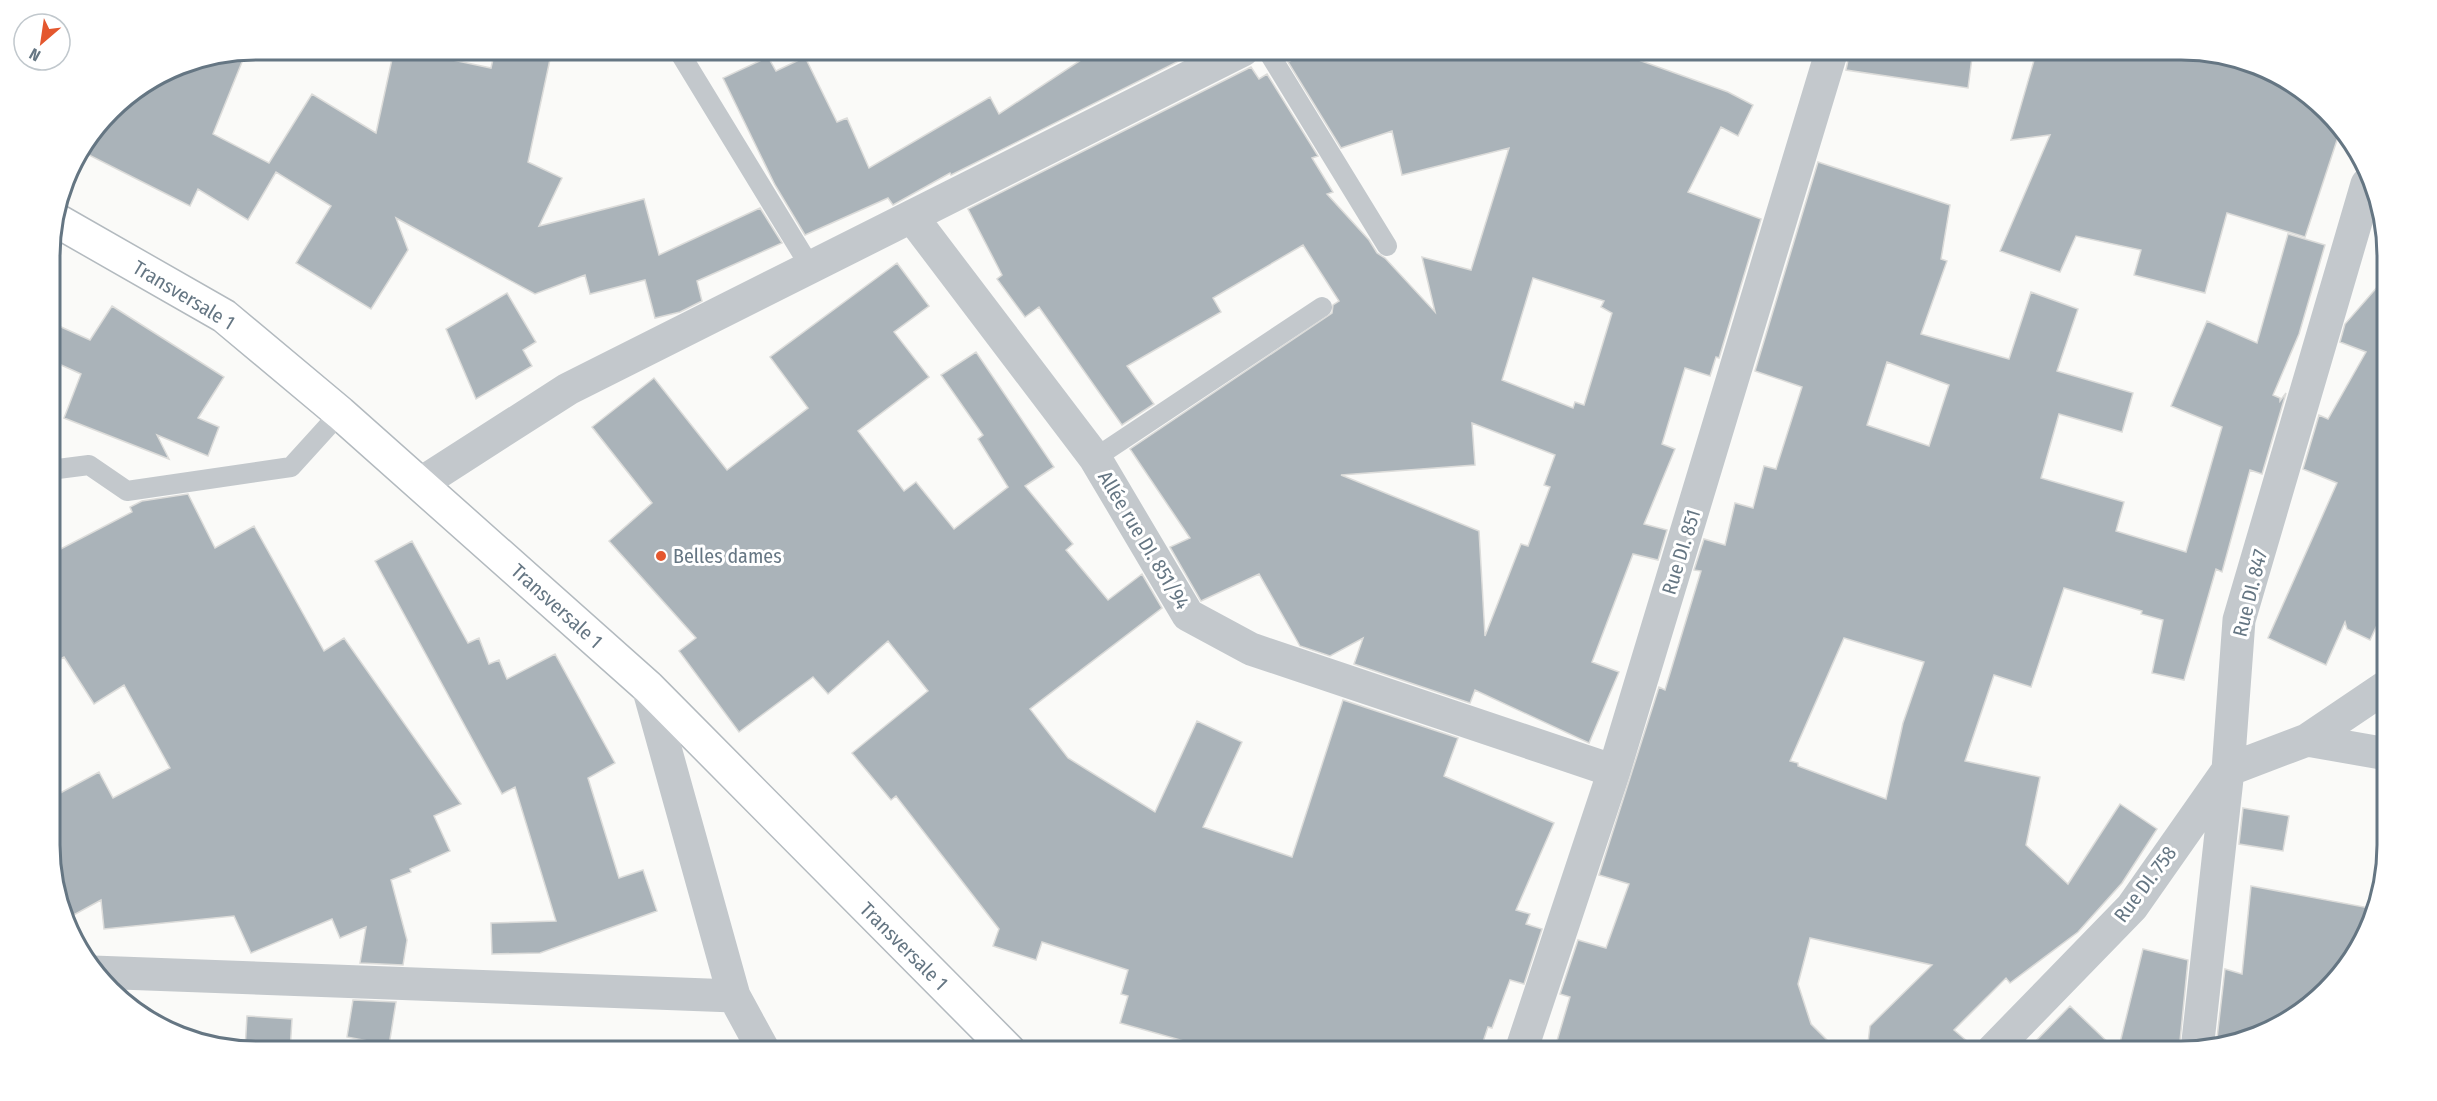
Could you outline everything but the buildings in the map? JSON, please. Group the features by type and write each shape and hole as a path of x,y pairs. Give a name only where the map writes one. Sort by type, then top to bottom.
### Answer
{"main road":[{"name":"Transversale 1","path":"63,224 224,316 340,413 648,687 999,1041"}],"street":[{"path":"420,484 568,389 1223,60"},
{"name":"Rue DI. 851","path":"1524,1041 1614,771 1829,60"},
{"name":"Rue DI. 847","path":"2198,1040 2228,770 2239,620 2365,190"},
{"name":"Allée rue DI. 851/94","path":"912,217 1095,458 1188,615 1251,649 1614,771"},
{"path":"648,687 734,996 759,1041"},
{"path":"2228,770 2307,740 2377,693"},
{"path":"2307,740 2377,752"},
{"name":"Rue DI. 758","path":"2002,1041 2132,906 2228,770"},
{"path":"108,973 734,996"}],"lane":[{"path":"684,60 811,268"},
{"path":"1273,60 1387,246"},
{"path":"1095,458 1322,307"},
{"path":"60,469 89,465 127,491 291,467 340,413"}],"place":[{"name":"Belles dames","path":"661,556"}]}
